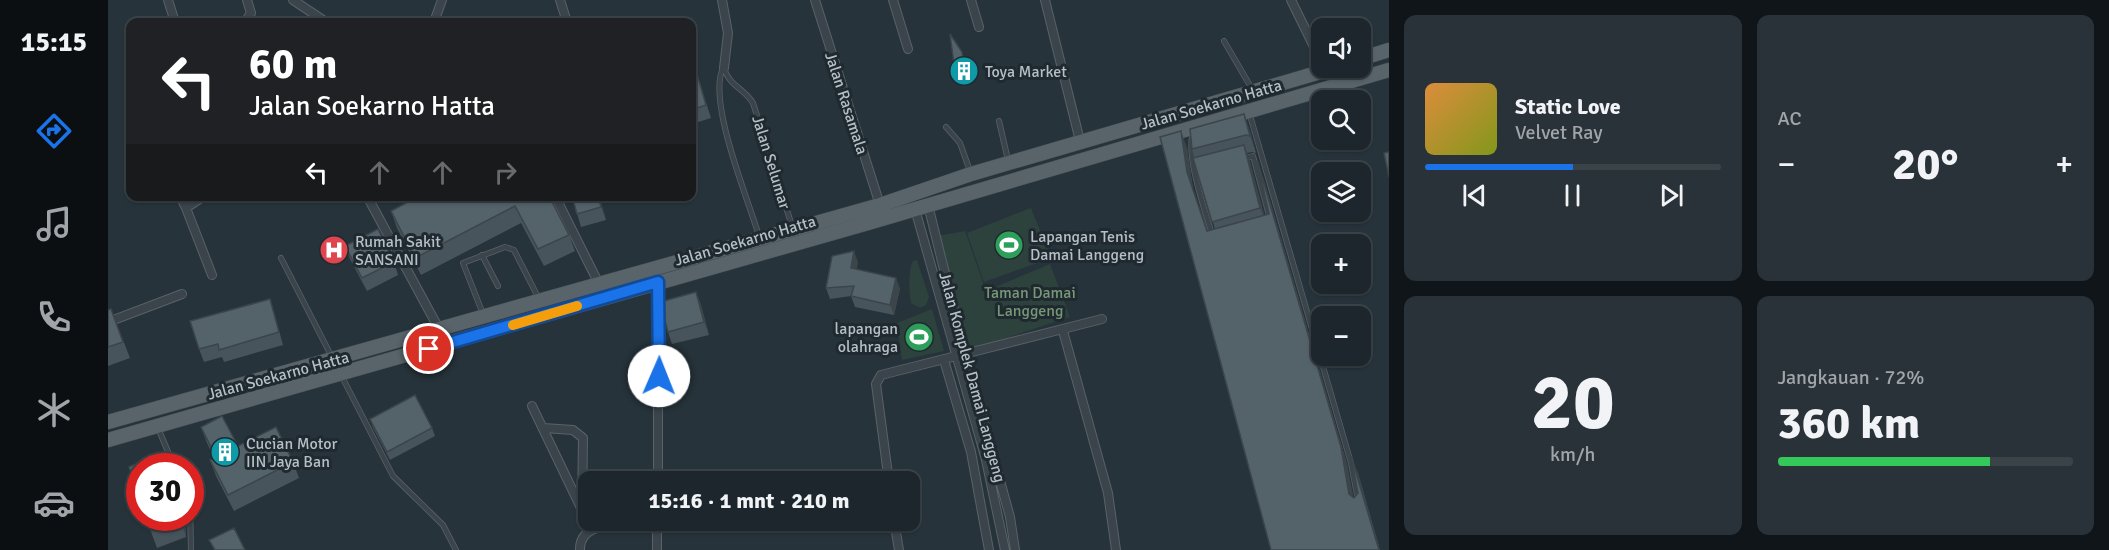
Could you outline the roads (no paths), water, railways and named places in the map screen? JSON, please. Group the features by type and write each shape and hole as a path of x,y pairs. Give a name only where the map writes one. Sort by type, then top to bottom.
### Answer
{"main road":[{"path":"1371,56 1389,50"},
{"name":"Jalan Soekarno Hatta","path":"108,440 370,367 1389,70"},
{"name":"Jalan Soekarno Hatta","path":"108,422 880,205 971,174 1311,72"},
{"path":"365,349 370,367"}],"street":[{"path":"168,0 174,18"},
{"path":"247,0 251,13 248,18"},
{"path":"293,0 320,18"},
{"path":"435,18 442,0"},
{"path":"560,0 566,18"},
{"path":"722,0 729,33 724,68"},
{"name":"Jalan Rasamala","path":"815,0 880,205"},
{"path":"893,0 908,49"},
{"path":"971,0 979,27"},
{"path":"1046,0 1080,141"},
{"path":"1291,0 1311,38"},
{"path":"182,201 212,275"},
{"path":"186,208 196,201"},
{"path":"371,201 439,329"},
{"path":"558,201 599,284"},
{"name":"Jalan Komplek Damai Langgeng","path":"921,207 990,459 1010,517 1015,550"},
{"name":"Jalan Komplek Damai Langgeng","path":"921,207 961,355"},
{"path":"658,282 658,471"},
{"path":"108,312 109,321 182,294"},
{"path":"888,471 877,379 888,372 945,360 1102,319"},
{"path":"1063,330 1108,493 1116,550"},
{"path":"945,360 974,463 990,550"},
{"path":"532,406 578,501"},
{"path":"544,428 580,432 583,438 583,471"},
{"path":"974,463 990,459"},
{"name":"Jalan Komplek Damai Langgeng","path":"990,459 1005,550"},
{"path":"985,523 1001,522"},
{"path":"580,550 581,537 587,531"},
{"path":"657,531 657,550"},
{"path":"895,531 898,550"}],"lane":[{"path":"1224,41 1253,91"},
{"name":"Jalan Selumar","path":"724,68 729,82 748,95 753,103 793,230"},
{"path":"724,68 718,81 721,113 760,239"},
{"path":"1248,110 1351,462 1360,510"},
{"path":"999,121 1008,163"},
{"path":"1195,125 1191,145 1215,244"},
{"path":"946,128 960,143 971,174"},
{"path":"1241,159 1253,156 1272,228"},
{"path":"1196,171 1207,168"},
{"path":"484,316 463,267 466,261 511,247 540,301"},
{"path":"482,255 498,286"},
{"path":"280,258 393,476 443,525 456,550"},
{"path":"158,426 168,453"},
{"path":"191,531 191,550"}],"place":[{"name":"Toya Market","path":"964,71"},
{"name":"Lapangan Tenis Damai Langgeng","path":"1009,245"},
{"name":"Rumah Sakit SANSANI","path":"334,250"},
{"name":"lapangan olahraga","path":"919,337"},
{"name":"Cucian Motor IIN Jaya Ban","path":"225,452"}],"park label":[{"name":"Taman Damai Langgeng","path":"1030,301"}]}
